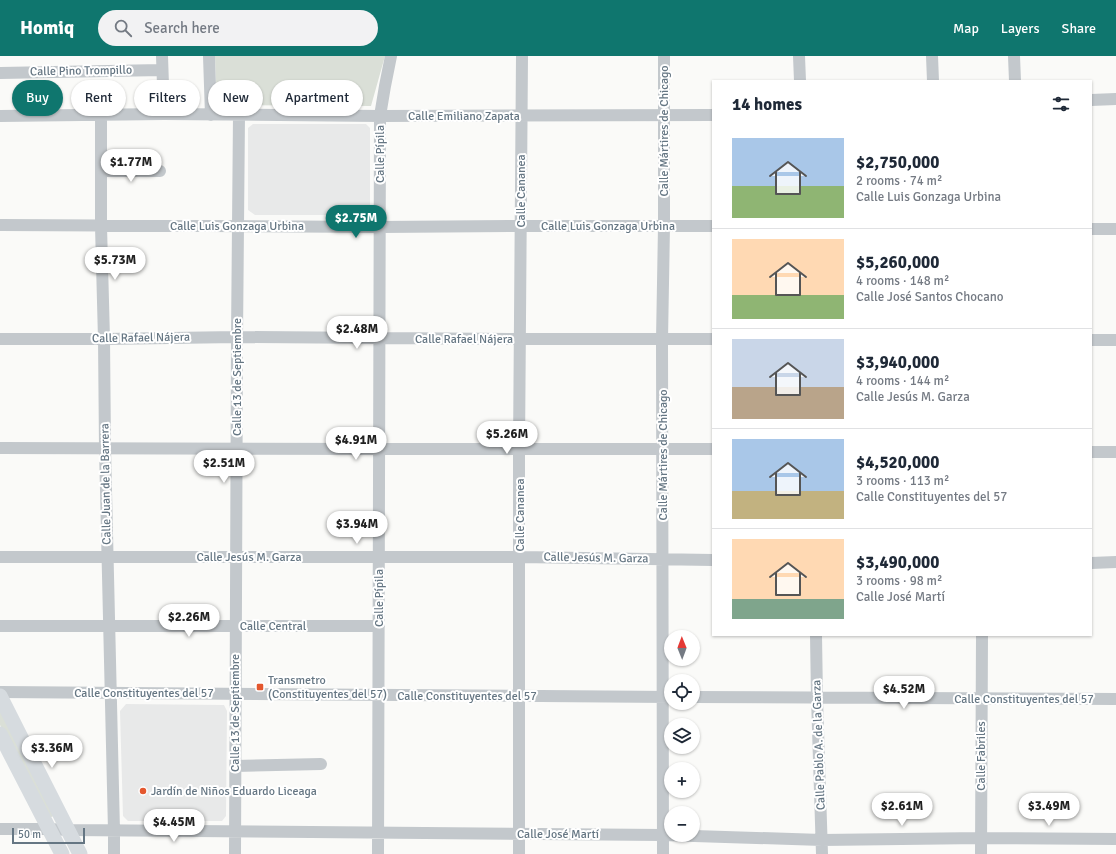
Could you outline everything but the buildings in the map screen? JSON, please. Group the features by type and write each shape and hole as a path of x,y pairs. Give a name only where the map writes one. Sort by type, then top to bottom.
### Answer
{"main road":[{"path":"0,696 80,854"},
{"path":"0,734 62,854"}],"street":[{"path":"162,56 162,80"},
{"path":"209,56 210,80"},
{"name":"Calle Pípila","path":"378,854 380,116 391,56"},
{"name":"Calle Cananea","path":"519,854 519,449 522,56"},
{"name":"Calle Mártires de Chicago","path":"664,56 662,448 666,674"},
{"path":"799,56 800,80"},
{"path":"932,56 933,80"},
{"path":"1014,56 1015,80"},
{"name":"Calle Pino Trompillo","path":"0,73 162,70"},
{"path":"1092,100 1116,99"},
{"name":"Calle Emiliano Zapata","path":"0,116 71,115"},
{"name":"Calle Emiliano Zapata","path":"263,115 712,115"},
{"name":"Calle Juan de la Barrera","path":"101,116 101,226 114,854"},
{"name":"Calle 13 de Septiembre","path":"235,854 239,116"},
{"path":"101,171 160,171"},
{"name":"Calle Luis Gonzaga Urbina","path":"0,225 380,227 712,226"},
{"path":"1092,229 1116,229"},
{"name":"Calle Rafael Nájera","path":"0,339 237,337 712,339"},
{"path":"1092,340 1116,340"},
{"path":"0,448 712,449"},
{"path":"1092,452 1116,452"},
{"name":"Calle Jesús M. Garza","path":"0,557 520,557 712,560"},
{"path":"1092,563 1116,562"},
{"name":"Calle Central","path":"0,626 378,626"},
{"name":"Calle Pablo A. de la Garza","path":"816,636 822,854"},
{"name":"Calle Fabriles","path":"981,854 982,636"},
{"name":"Calle Constituyentes del 57","path":"0,692 664,697"},
{"name":"Calle Constituyentes del 57","path":"700,697 1116,699"},
{"name":"Calle Mártires de Chicago","path":"663,854 667,710"},
{"path":"235,766 321,764"},
{"name":"Calle José Martí","path":"0,829 663,835 822,840 981,838 1116,839"}],"shaded area":[{"path":"215,56 385,56 371,106 363,106 363,80 271,80 271,105 263,105 263,80 216,80"},
{"path":"253,124 366,124 370,128 370,210 365,215 255,215 248,210 248,128"},
{"path":"126,704 224,705 227,711 226,816 222,821 128,821 123,816 120,711"},
{"path":"0,707 54,815 52,817 47,816 0,725"}],"place":[{"name":"Transmetro (Constituyentes del 57)","path":"260,687"},
{"name":"Jardín de Niños Eduardo Liceaga","path":"143,791"}]}
